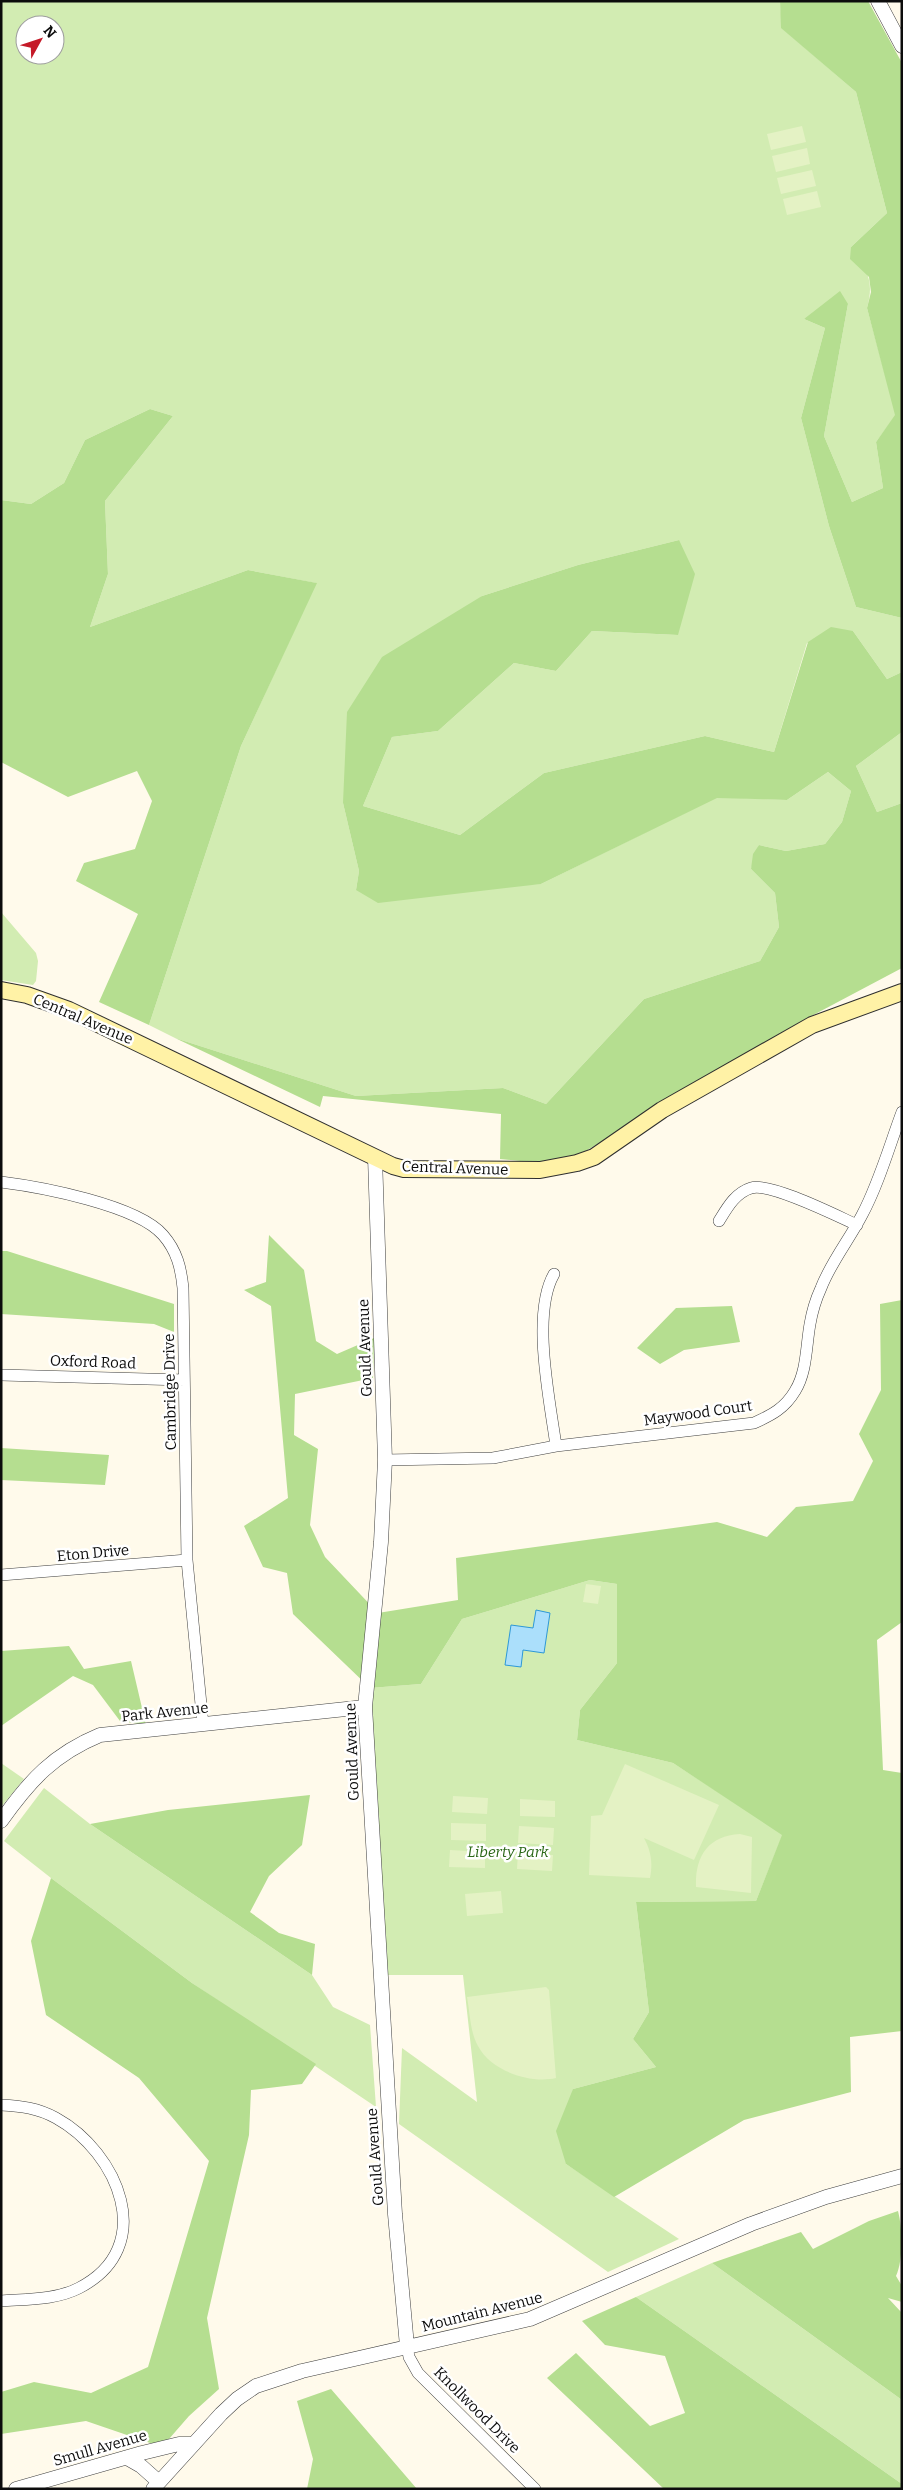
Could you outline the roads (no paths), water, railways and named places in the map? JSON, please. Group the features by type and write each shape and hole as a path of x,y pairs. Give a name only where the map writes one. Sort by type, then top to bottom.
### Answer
{"main road":[{"name":"Central Avenue","path":"1,990 27,995 69,1010 375,1157 404,1169 540,1170 577,1163 594,1156 662,1110 812,1025 902,992"}],"street":[{"path":"878,1 902,46"},
{"name":"Maywood Court","path":"385,1460 493,1458 556,1446 754,1423 774,1414 786,1404 796,1390 804,1370 810,1322 820,1289 832,1263 857,1225 870,1198 902,1112"},
{"name":"Gould Avenue","path":"375,1157 385,1460 381,1542 365,1707 394,2195 407,2346"},
{"name":"Cambridge Drive","path":"1,1182 32,1186 82,1198 139,1218 164,1236 173,1248 182,1270 187,1560 203,1725"},
{"path":"720,1221 729,1205 739,1194 752,1187 776,1190 857,1225"},
{"path":"554,1274 546,1295 543,1356 556,1446"},
{"name":"Oxford Road","path":"1,1375 184,1380"},
{"name":"Eton Drive","path":"1,1575 187,1560"},
{"name":"Park Avenue","path":"1,1821 38,1774 67,1751 100,1735 365,1707"},
{"path":"1,2105 29,2107 42,2111 67,2125 89,2143 113,2178 124,2209 122,2235 111,2259 101,2272 87,2283 64,2294 1,2301"},
{"name":"Mountain Avenue","path":"156,2486 232,2404 256,2386 279,2377 530,2319 576,2302 674,2256 751,2224 826,2197 902,2176"},
{"name":"Knollwood Drive","path":"407,2346 408,2357 418,2373 535,2489"},
{"name":"Smull Avenue","path":"16,2489 180,2444 194,2444"},
{"path":"127,2458 141,2466 156,2486"}],"water":[{"path":"536,1610 550,1613 544,1653 523,1650 521,1667 505,1665 511,1625 533,1628"}],"park label":[{"name":"Liberty Park","path":"508,1852"}]}
